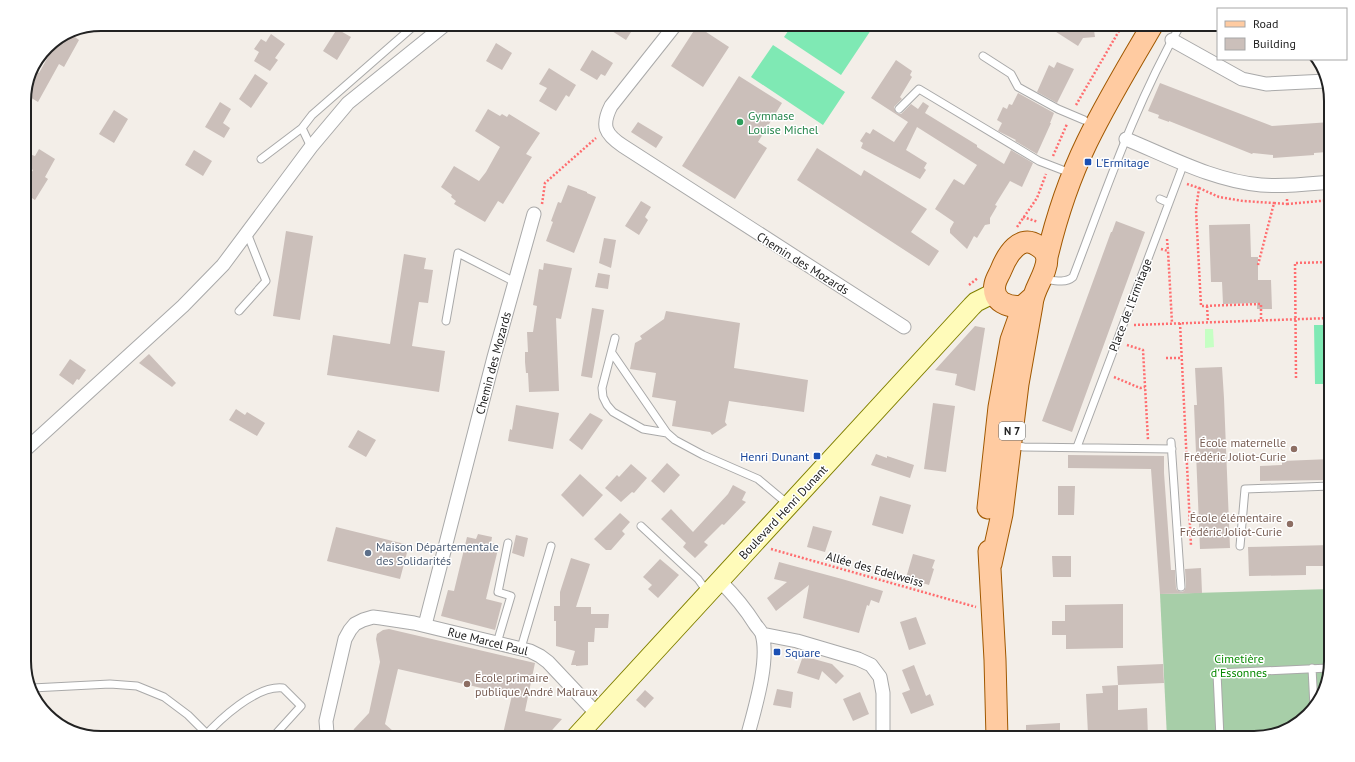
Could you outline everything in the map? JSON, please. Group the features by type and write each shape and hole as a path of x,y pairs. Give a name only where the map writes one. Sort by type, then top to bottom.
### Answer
{"main road":[{"path":"1028,242 1052,207 1076,138 1084,120 1133,31"},
{"name":"N 7","path":"997,731 996,660 992,611 991,564 988,538 988,511 999,407 1011,340 1033,294 1047,257 1054,229 1087,143 1106,106 1149,31"},
{"path":"1033,294 1014,307 1005,304 998,299 994,293 995,285 1003,265 1011,251 1018,245 1028,242 1037,245 1043,250 1047,257"},
{"name":"Boulevard Henri Dunant","path":"582,731 972,306 976,302 994,293"},
{"name":"N 7","path":"991,564 1002,514 1018,384 1033,294"}],"street":[{"path":"31,445 184,306 223,265 311,147 348,103 437,31"},
{"path":"606,130 605,122 611,106 670,31"},
{"path":"1172,40 1222,63 1242,79 1266,84 1321,81"},
{"name":"Chemin des Mozards","path":"606,130 609,136 623,146 904,327"},
{"path":"1126,139 1213,175 1238,181 1261,185 1324,182"},
{"name":"Chemin des Mozards","path":"425,625 492,365 534,214"},
{"path":"714,587 734,595 750,614 762,634 764,653 762,676 749,731"},
{"name":"Rue Marcel Paul","path":"327,731 326,721 342,651 350,630 359,622 373,617 425,625 521,648 540,656 598,714"},
{"path":"762,634 797,641 858,659 871,665 880,677 883,693 884,731"}],"lane":[{"path":"261,159 302,128 312,115 408,31"},
{"path":"1033,294 1073,277 1126,139 1155,71 1177,31"},
{"path":"984,56 1011,74 1018,87 1058,109 1084,120"},
{"path":"899,109 919,89 1039,161 1065,171"},
{"path":"302,128 311,147"},
{"name":"Place de l'Ermitage","path":"1077,447 1184,163"},
{"path":"1160,199 1169,203"},
{"path":"239,311 266,281 247,232"},
{"path":"446,321 458,253 515,282"},
{"path":"615,338 602,388 603,397 607,405 613,412 644,429 667,434"},
{"path":"612,353 667,434 703,455 758,479 789,505"},
{"path":"999,407 1010,445 1024,448 1077,447 1105,444 1149,449 1172,445 1181,587"},
{"path":"1240,546 1245,489 1324,486"},
{"path":"641,526 698,579 714,587"},
{"path":"497,643 511,596 498,592 508,543"},
{"path":"521,648 551,546"},
{"path":"1312,668 1314,698"},
{"path":"1220,731 1217,673 1323,668"},
{"path":"36,688 110,684 137,686 164,697 188,715 202,731"},
{"path":"212,731 225,716 248,699 269,689 283,688 301,706 278,731"}],"path":[{"path":"534,214 541,210 545,182 606,130"},
{"path":"1178,180 1219,197 1243,201 1287,204 1324,201"},
{"path":"1287,185 1287,204"},
{"path":"1199,188 1196,210 1201,306 1261,304 1261,320"},
{"path":"1258,265 1274,204"},
{"path":"1153,246 1168,251 1172,323"},
{"path":"1296,378 1295,263 1324,262"},
{"path":"1207,306 1208,322"},
{"path":"1123,325 1324,318"},
{"path":"1179,560 1191,559 1180,323"},
{"path":"1117,342 1143,350 1149,449"},
{"path":"1166,358 1182,358"},
{"path":"1105,374 1140,388 1145,387"},
{"name":"Allée des Edelweiss","path":"755,542 774,550 992,611"}],"green space":[{"path":"788,31 870,31 841,75 784,37"},
{"path":"773,45 845,92 823,125 751,77"},
{"path":"1314,325 1324,325 1324,384 1315,384"},
{"path":"1205,329 1213,329 1214,347 1205,348"},
{"name":"Cimetière d'Essonnes","path":"1324,589 1324,661 1322,679 1310,704 1297,717 1272,729 1254,731 1167,731 1160,594"}],"building":[{"path":"336,31 340,31 351,37 337,60 323,51"},
{"path":"612,31 632,31 626,40"},
{"path":"694,31 705,31 729,47 703,87 671,66"},
{"path":"1055,31 1094,31 1095,37 1083,38 1078,46"},
{"path":"271,34 285,44 275,58 278,60 270,71 254,61 259,52 254,49 261,39 266,42"},
{"path":"76,36 79,40 64,67 59,64 38,102 31,98 31,96 33,83 37,72 39,73 50,53 66,40"},
{"path":"496,43 512,53 502,70 486,61"},
{"path":"592,50 613,63 605,76 601,74 597,80 580,70"},
{"path":"896,60 912,71 910,75 912,77 900,97 902,99 894,107 896,113 901,114 911,104 918,109 923,102 929,106 925,113 977,145 977,147 1004,164 1011,150 1033,163 1022,187 1010,181 995,205 997,206 990,218 990,224 985,225 977,238 974,236 967,249 950,233 950,229 954,222 935,209 954,179 964,185 977,165 917,127 906,150 927,163 924,168 926,170 920,179 861,148 863,143 860,141 866,132 870,134 873,129 894,142 908,122 871,98"},
{"path":"1057,62 1074,69 1057,103 1037,92 1049,65 1054,68"},
{"path":"549,68 576,85 569,97 566,95 556,111 539,101 547,88 539,84"},
{"path":"255,74 268,83 251,108 239,99"},
{"name":"Gymnase Louise Michel","path":"739,76 782,103 758,142 767,148 735,199 682,166"},
{"path":"1160,83 1272,126 1324,122 1324,152 1314,153 1314,155 1273,158 1273,155 1252,154 1158,118 1159,115 1148,111"},
{"path":"1018,93 1054,113 1037,154 1015,141 1016,140 998,131 1002,123 997,120 1003,107 1007,109 1009,104 1012,105"},
{"path":"220,102 231,109 223,123 230,128 224,138 205,127"},
{"path":"488,109 500,116 502,114 507,117 509,114 540,133 526,154 532,157 503,204 498,201 485,222 454,204 456,201 451,197 452,195 441,187 454,166 479,181 486,172 500,147 475,131"},
{"path":"114,110 128,119 114,143 99,134"},
{"path":"638,122 663,137 656,148 631,132"},
{"path":"817,148 861,176 864,170 927,209 911,232 939,251 929,266 797,180"},
{"path":"39,149 55,159 45,177 48,179 35,200 31,197 31,173 33,170 31,169 31,157 32,155 35,156"},
{"path":"194,150 212,161 203,176 185,165"},
{"path":"568,185 596,197 574,253 546,241 558,202 561,203"},
{"path":"641,201 651,207 645,217 648,220 639,235 625,226"},
{"path":"1116,221 1145,232 1072,432 1042,421"},
{"path":"1250,224 1251,257 1258,257 1258,280 1271,280 1272,309 1257,309 1257,303 1223,304 1222,282 1211,282 1209,225"},
{"path":"286,231 313,236 300,320 273,316"},
{"path":"604,238 616,240 611,268 599,263"},
{"path":"404,254 426,258 424,269 433,270 428,303 419,302 412,346 445,351 439,392 327,375 333,335 390,344"},
{"path":"544,263 572,268 561,319 556,318 559,391 529,392 528,373 526,373 525,362 525,352 528,352 527,332 533,332 537,306 533,305 539,269 543,270"},
{"path":"598,273 610,275 608,289 595,287"},
{"path":"592,308 604,310 592,378 581,376"},
{"path":"666,311 740,323 734,368 808,380 804,412 729,401 725,422 727,425 712,435 710,432 672,426 676,401 652,397 656,373 630,369 635,343 642,339 640,336 664,319"},
{"path":"975,326 985,328 975,391 955,385 957,374 935,370"},
{"path":"149,354 176,383 172,387 139,363"},
{"path":"70,359 86,370 79,380 77,379 73,385 59,375"},
{"path":"1222,367 1230,548 1200,549 1194,405 1197,405 1195,368"},
{"path":"933,403 955,406 946,472 924,469"},
{"path":"516,405 559,413 553,449 508,441 510,429 512,430"},
{"path":"236,409 245,415 247,412 265,423 257,436 229,420"},
{"path":"590,413 603,420 582,450 569,440"},
{"path":"358,430 376,440 366,457 348,447"},
{"path":"876,454 914,465 910,478 871,465"},
{"path":"1068,455 1164,456 1171,570 1175,570 1176,588 1181,592 1184,591 1186,587 1185,569 1201,568 1202,593 1160,594 1151,469 1068,468"},
{"path":"1324,459 1324,480 1260,481 1260,466 1282,465 1282,461"},
{"path":"667,463 680,475 664,493 651,481"},
{"path":"631,464 647,478 634,493 632,492 621,502 605,488 617,475 619,477"},
{"path":"580,474 603,495 583,517 561,495"},
{"path":"733,485 746,492 742,500 746,502 724,525 722,524 704,542 708,545 695,558 683,547 686,543 661,519 671,509 693,532 728,494"},
{"path":"1058,486 1075,486 1074,515 1058,515"},
{"path":"880,496 911,505 903,534 872,525"},
{"path":"620,513 630,522 622,531 625,534 611,550 606,550 594,539"},
{"path":"813,526 832,531 825,552 807,547"},
{"name":"Maison Départementale des Solidarités","path":"336,527 409,545 400,579 327,561"},
{"path":"478,534 492,537 491,543 499,545 486,599 502,603 495,630 441,616 448,590 454,591 467,537 476,539"},
{"path":"516,535 528,538 524,557 512,553"},
{"path":"1324,545 1324,566 1306,566 1306,575 1249,576 1248,547"},
{"path":"913,554 935,560 929,585 906,578"},
{"path":"1052,556 1071,556 1071,577 1053,577"},
{"path":"571,558 590,564 576,607 591,607 591,614 609,614 608,628 595,628 594,642 588,642 588,665 571,665 575,651 556,646 556,621 554,621 554,606 560,606 560,592"},
{"path":"660,559 679,575 658,598 648,589 652,585 643,577"},
{"path":"779,562 883,591 879,603 871,600 869,606 867,605 859,633 803,618 809,585 776,611 767,598 787,582 774,579"},
{"path":"1123,604 1123,648 1066,649 1066,635 1052,635 1052,621 1065,621 1065,605"},
{"path":"916,617 926,644 909,650 900,622"},
{"path":"389,629 535,663 525,711 562,719 551,731 504,731 512,695 398,669 385,724 393,731 353,731 369,713 380,662 376,639 377,634 383,630"},
{"path":"803,656 832,664 844,676 836,684 822,671 819,680 797,673"},
{"path":"1163,664 1164,683 1118,685 1117,666"},
{"path":"914,665 926,696 930,694 934,705 911,714 902,693 910,690 902,670"},
{"path":"1118,685 1118,710 1147,708 1148,731 1088,731 1086,694 1103,693 1102,686"},
{"path":"777,689 793,692 791,708 773,705"},
{"path":"645,690 654,698 645,708 636,700"},
{"path":"860,692 869,714 853,721 843,699"},
{"path":"1060,723 1060,731 1026,731 1026,725"}],"place":[{"name":"Gymnase Louise Michel","path":"740,122"},
{"name":"L'Ermitage","path":"1088,162"},
{"name":"École maternelle Frédéric Joliot-Curie","path":"1294,449"},
{"name":"Henri Dunant","path":"817,456"},
{"name":"École élémentaire Frédéric Joliot-Curie","path":"1290,524"},
{"name":"Maison Départementale des Solidarités","path":"368,553"},
{"name":"Square","path":"777,652"},
{"name":"École primaire publique André Malraux","path":"467,684"}]}
